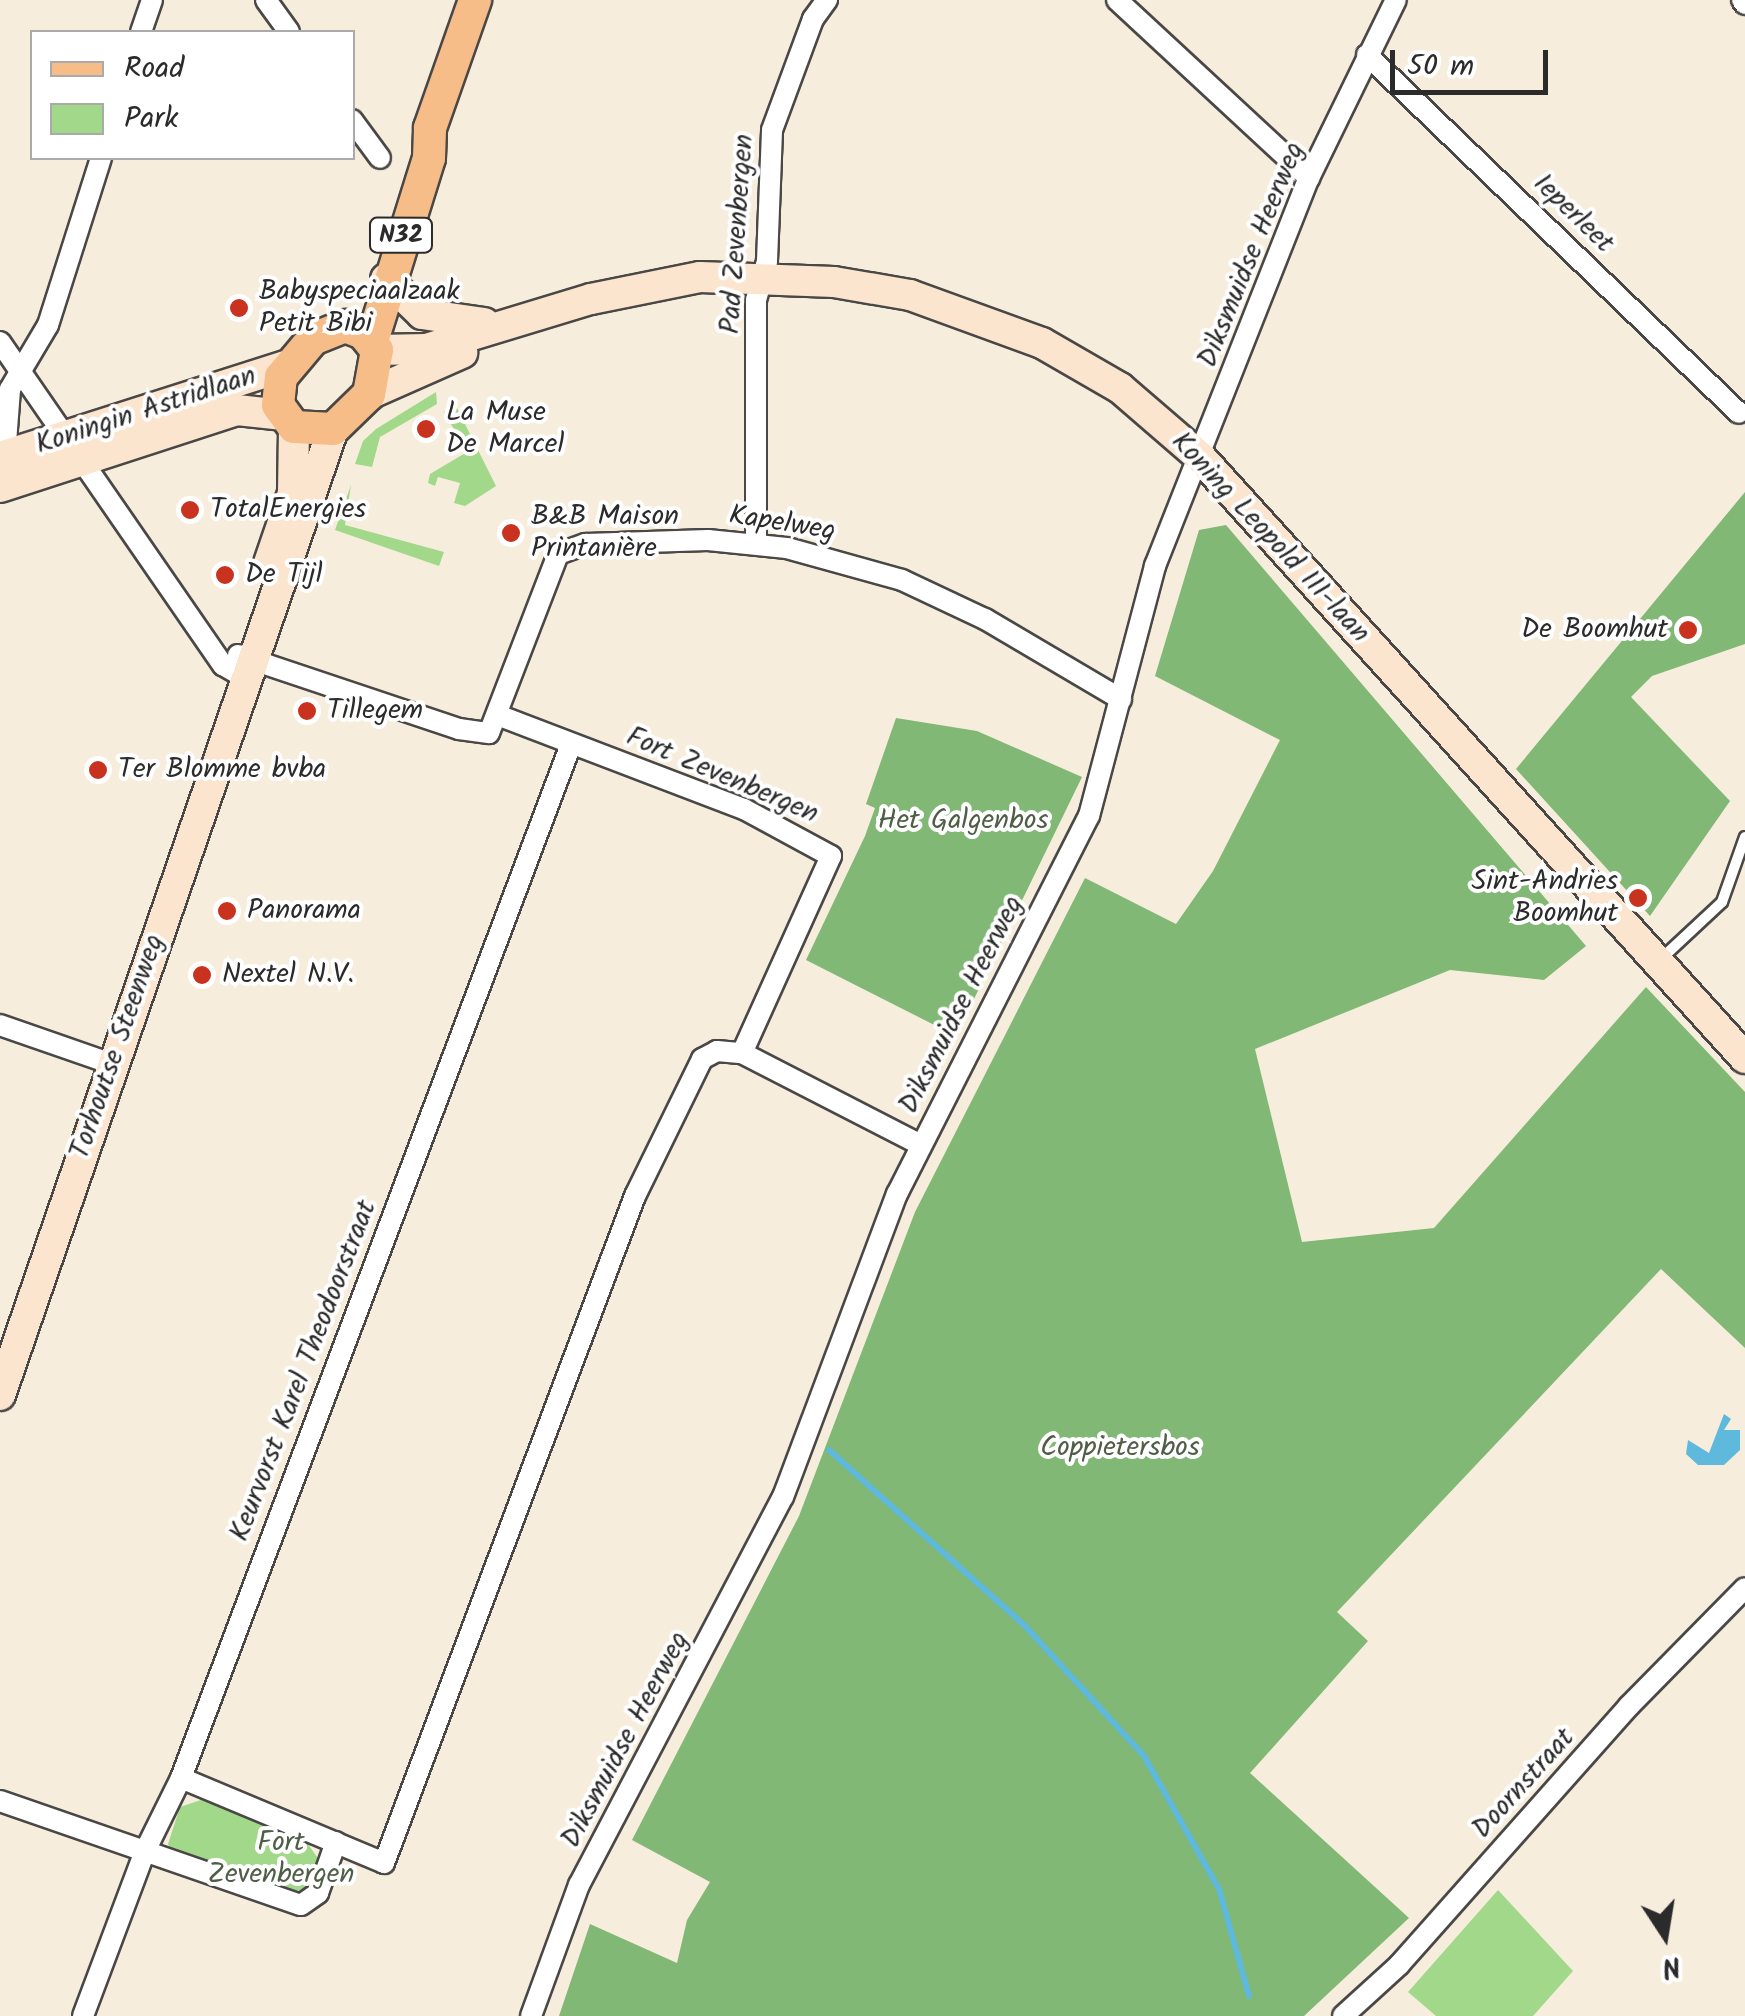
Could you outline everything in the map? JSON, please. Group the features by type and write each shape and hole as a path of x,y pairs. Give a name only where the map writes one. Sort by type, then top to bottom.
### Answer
{"main road":[{"name":"N32","path":"365,339 429,158 430,128 475,0"},
{"name":"N32","path":"369,394 365,339 411,152 430,128"},
{"path":"365,339 313,339 291,364 278,391 288,421 333,430 369,394"}],"street":[{"path":"142,30 152,0"},
{"path":"266,0 288,30"},
{"name":"Pad Zevenbergen","path":"756,544 761,277 768,261 772,130 812,19 827,0"},
{"path":"1117,0 1309,178"},
{"name":"Diksmuidse Heerweg","path":"531,2016 580,1886 784,1497 871,1258 921,1145 1088,818 1155,566 1202,458 1309,178 1396,0"},
{"name":"Ieperleet","path":"1367,55 1740,413"},
{"path":"355,124 380,158"},
{"path":"3,451 18,371 48,326 101,160"},
{"name":"Koning Leopold III-laan","path":"365,339 426,349 646,285 761,277 910,294 1042,344 1120,388 1202,458 1745,1058"},
{"path":"386,279 422,314 444,322 502,324"},
{"name":"Koning Leopold III-laan","path":"369,394 536,317"},
{"path":"0,342 73,448 243,674 472,733 489,733 500,716"},
{"name":"Koningin Astridlaan","path":"0,487 73,448 291,364"},
{"name":"Koningin Astridlaan","path":"3,451 73,448 237,410 288,421"},
{"name":"Torhoutse Steenweg","path":"243,674 293,494 288,421"},
{"name":"Torhoutse Steenweg","path":"0,1395 243,674 333,430"},
{"name":"Kapelweg","path":"500,716 558,554 586,544 659,540 756,544 853,563 946,598 1121,699"},
{"name":"Fort Zevenbergen","path":"500,716 744,810 831,856 742,1052"},
{"name":"Keurvorst Karel Theodoorstraat","path":"83,2016 145,1850 181,1778 571,744"},
{"path":"0,1024 112,1064"},
{"path":"181,1778 336,1842 354,1856 384,1863 657,1143 702,1059 718,1050 742,1052 921,1145"},
{"name":"Doornstraat","path":"1343,2016 1399,1965 1630,1706 1745,1588"},
{"path":"0,1801 300,1905 318,1894 336,1842"}],"lane":[{"path":"1658,962 1722,902 1745,837"}],"green space":[{"path":"436,392 437,404 380,437 372,467 355,464 363,441 376,429"},
{"path":"456,406 496,486 465,506 454,503 460,483 438,477 435,486 428,483 430,474 467,452 444,412"},
{"path":"351,485 345,525 444,552 439,566 335,530"},
{"name":"De Boomhut","path":"1745,492 1745,644 1652,676 1631,697 1730,801 1650,916 1516,769"},
{"name":"Coppietersbos","path":"1226,525 1586,946 1544,980 1450,970 1255,1049 1302,1242 1434,1228 1646,987 1745,1092 1745,1348 1661,1269 1337,1612 1368,1641 1250,1773 1409,1918 1304,2016 559,2016 590,1924 677,1963 687,1920 710,1882 632,1840 799,1516 915,1212 1085,878 1176,924 1213,871 1280,740 1155,676 1199,530"},
{"name":"Het Galgenbos","path":"896,718 977,731 1082,777 956,1036 806,960 865,836 875,808 866,804"},
{"name":"Fort Zevenbergen","path":"201,1800 300,1833 322,1864 314,1884 290,1894 172,1852 168,1844 180,1807"},
{"path":"1498,1890 1573,1971 1533,2016 1436,2016 1408,1992"}],"water":[{"path":"1724,1414 1731,1419 1724,1430 1740,1430 1740,1450 1724,1465 1698,1465 1686,1454 1688,1440 1709,1453"}],"waterway":[{"path":"829,1450 1025,1626 1144,1756 1219,1889 1249,1996"}],"place":[{"name":"Babyspeciaalzaak Petit Bibi","path":"239,308"},
{"name":"La Muse De Marcel","path":"426,429"},
{"name":"TotalEnergies","path":"190,510"},
{"name":"B&B Maison Printanière","path":"511,533"},
{"name":"De Tijl","path":"225,575"},
{"name":"De Boomhut","path":"1688,630"},
{"name":"Tillegem","path":"307,711"},
{"name":"Ter Blomme bvba","path":"98,770"},
{"name":"Sint-Andries Boomhut","path":"1638,898"},
{"name":"Panorama","path":"227,911"},
{"name":"Nextel N.V.","path":"202,975"}]}
